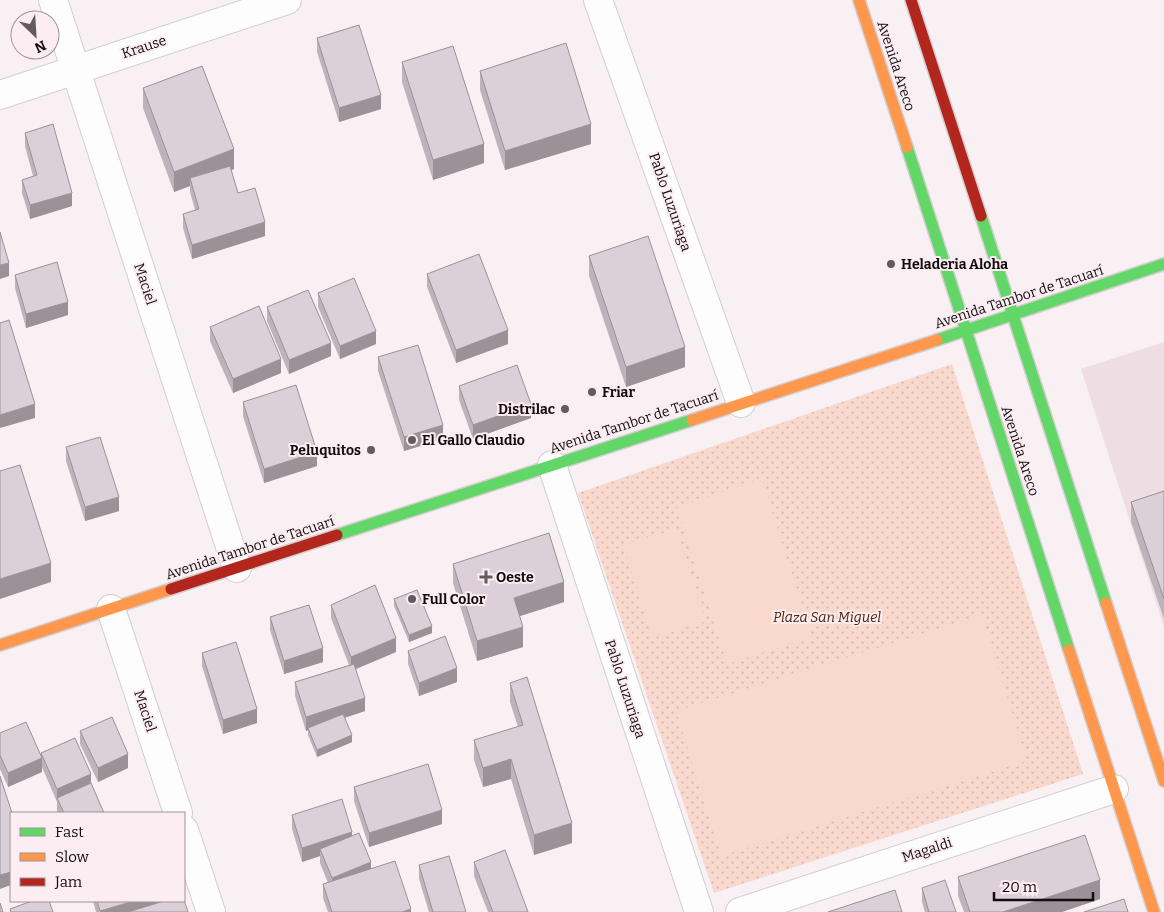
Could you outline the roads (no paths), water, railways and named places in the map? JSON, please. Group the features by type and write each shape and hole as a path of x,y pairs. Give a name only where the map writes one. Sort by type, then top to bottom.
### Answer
{"main road":[{"name":"Avenida Areco","path":"858,0 1154,912"},
{"path":"911,0 1164,781"},
{"name":"Avenida Tambor de Tacuarí","path":"0,645 1164,264"}],"street":[{"name":"Maciel","path":"53,0 237,568"},
{"name":"Krause","path":"0,95 287,0"},
{"name":"Pablo Luzuriaga","path":"598,0 741,403"},
{"name":"Pablo Luzuriaga","path":"552,465 699,912"},
{"name":"Maciel","path":"111,609 178,812"},
{"name":"Magaldi","path":"740,912 1114,789"},
{"path":"185,833 210,912"}],"place":[{"name":"Heladeria Aloha","path":"891,264"},
{"name":"Friar","path":"592,392"},
{"name":"Distrilac","path":"565,409"},
{"name":"El Gallo Claudio","path":"412,440"},
{"name":"Peluquitos","path":"371,450"},
{"name":"Oeste","path":"486,577"},
{"name":"Full Color","path":"412,599"}],"park label":[{"name":"Plaza San Miguel","path":"827,617"}]}
